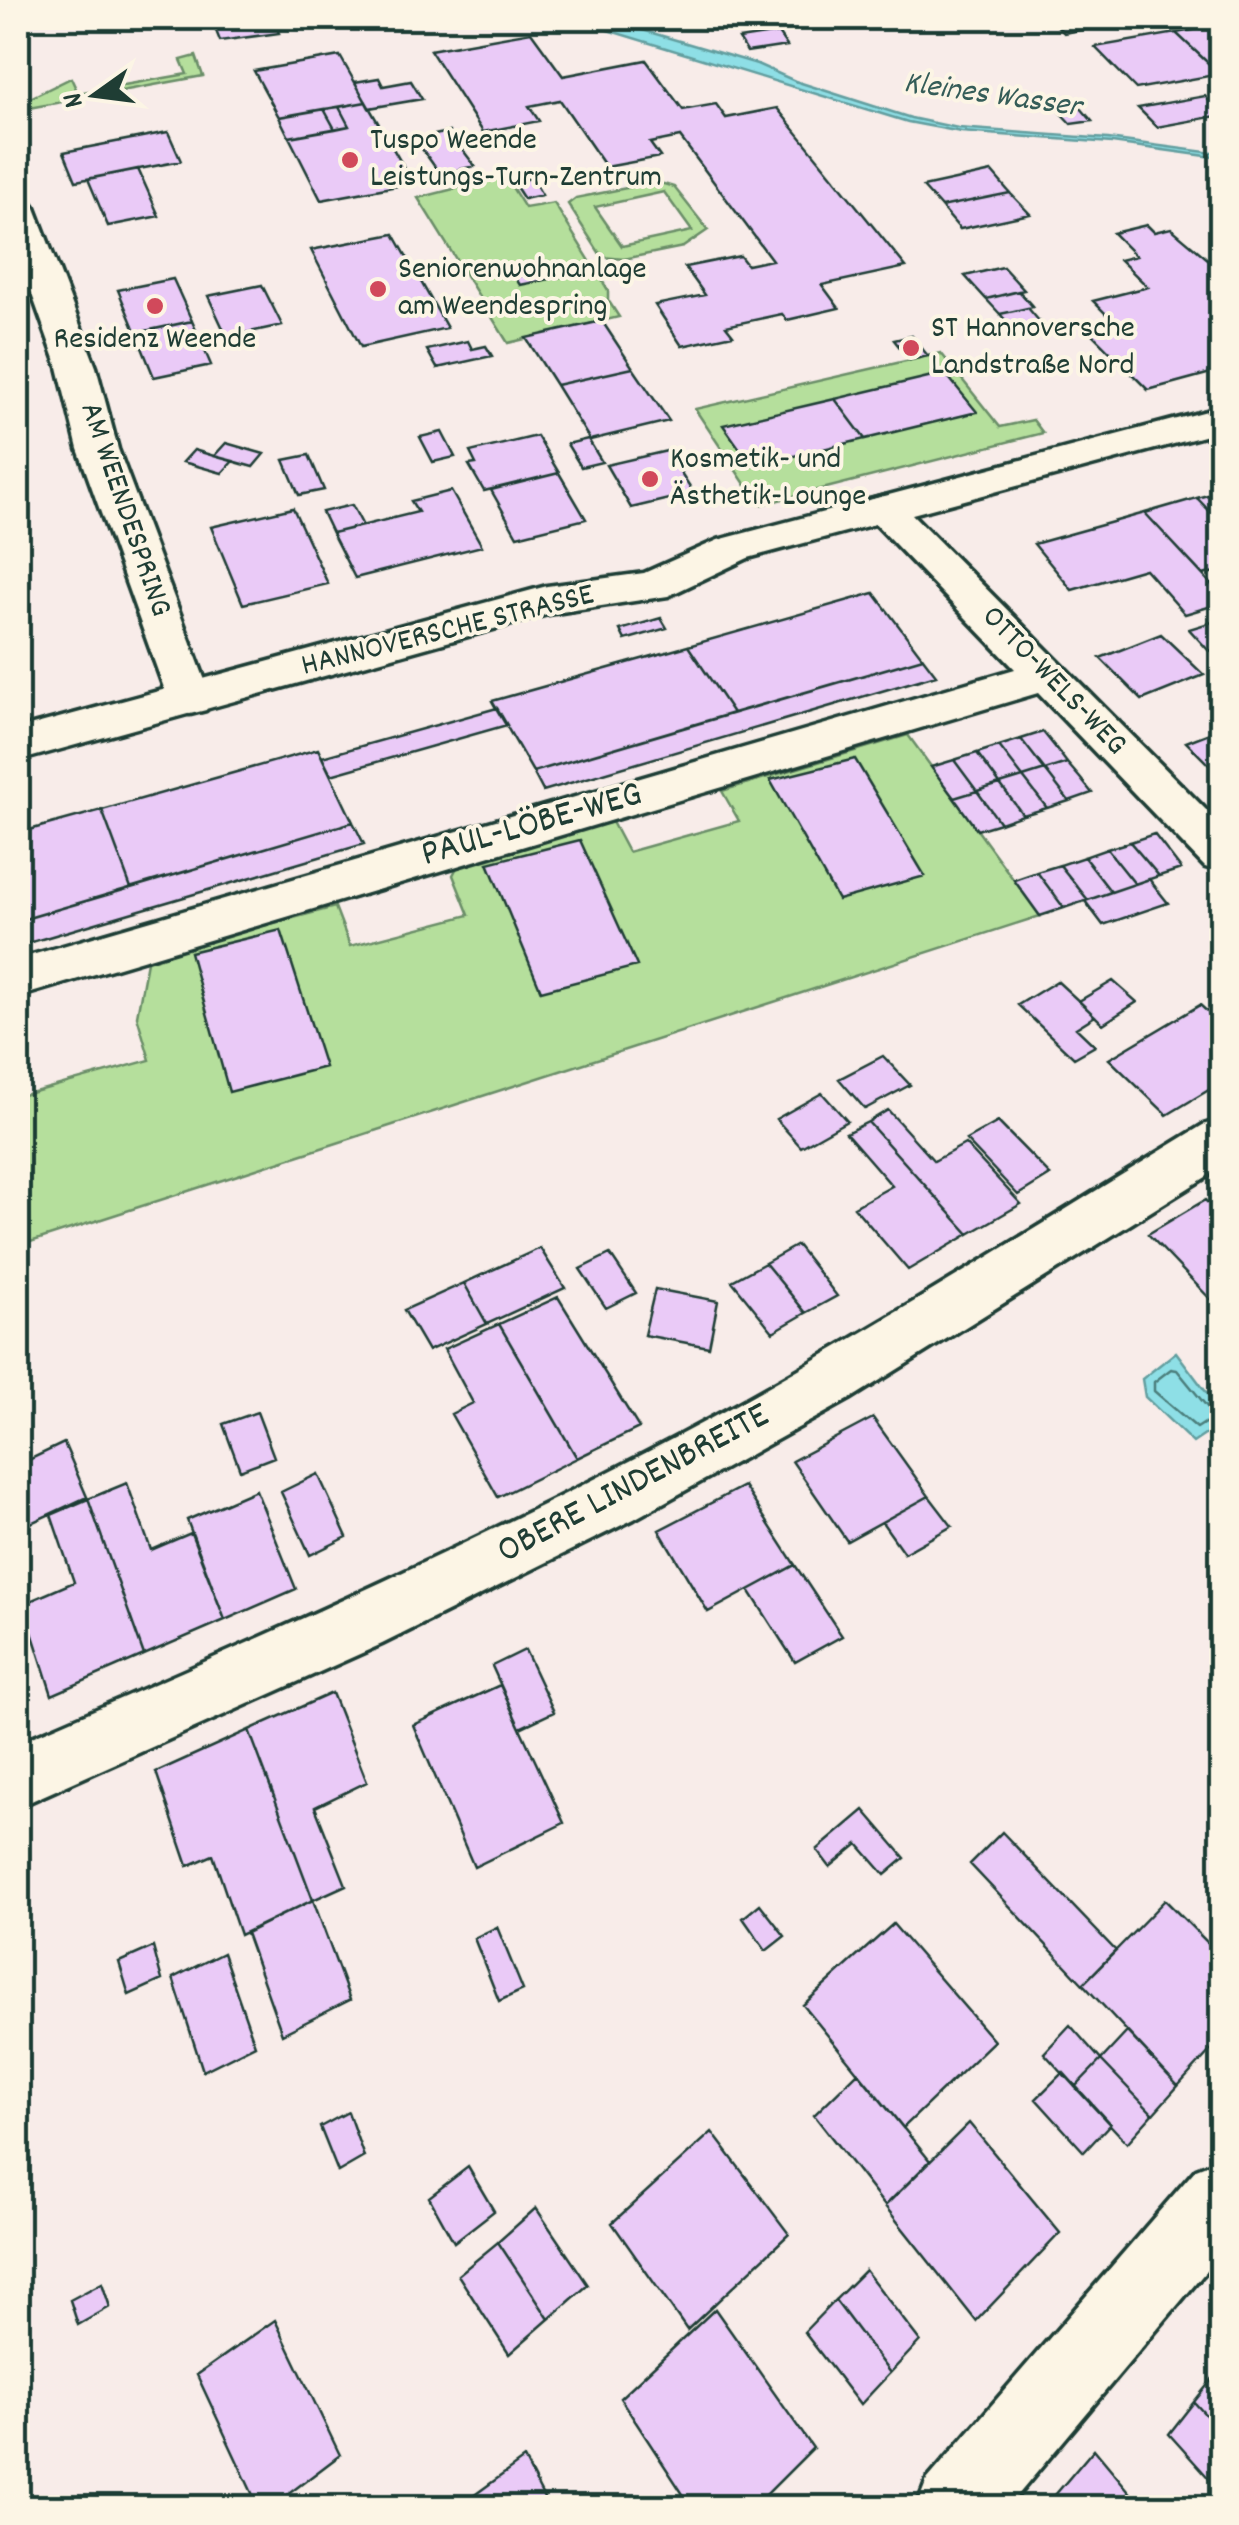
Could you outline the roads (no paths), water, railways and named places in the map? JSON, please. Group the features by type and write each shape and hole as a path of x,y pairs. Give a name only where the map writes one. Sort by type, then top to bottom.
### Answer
{"street":[{"name":"AM WEENDESPRING","path":"18,208 77,366 98,449 190,699"},
{"name":"HANNOVERSCHE STRASSE","path":"18,745 547,600 653,586 733,550 1222,419"},
{"name":"OTTO-WELS-WEG","path":"884,509 1222,855"},
{"name":"PAUL-LÖBE-WEG","path":"18,978 1047,675"},
{"name":"OBERE LINDENBREITE","path":"18,1775 269,1667 496,1560 698,1456 906,1335 1222,1140"},
{"path":"955,2508 1222,2195"}],"water":[{"path":"568,18 602,18 757,64 795,81 911,118 958,128 1108,139 1221,154 1221,158 1112,143 961,132 908,122"},
{"path":"1176,1352 1221,1412 1221,1424 1193,1443 1145,1397 1142,1379"}],"place":[{"name":"Tuspo Weende Leistungs-Turn-Zentrum","path":"350,160"},
{"name":"Seniorenwohnanlage am Weendespring","path":"378,289"},
{"name":"Residenz Weende","path":"155,306"},
{"name":"ST Hannoversche Landstraße Nord","path":"911,348"},
{"name":"Kosmetik- und Ästhetik-Lounge","path":"650,479"}],"water label":[{"name":"Kleines Wasser","path":"992,97"}]}
